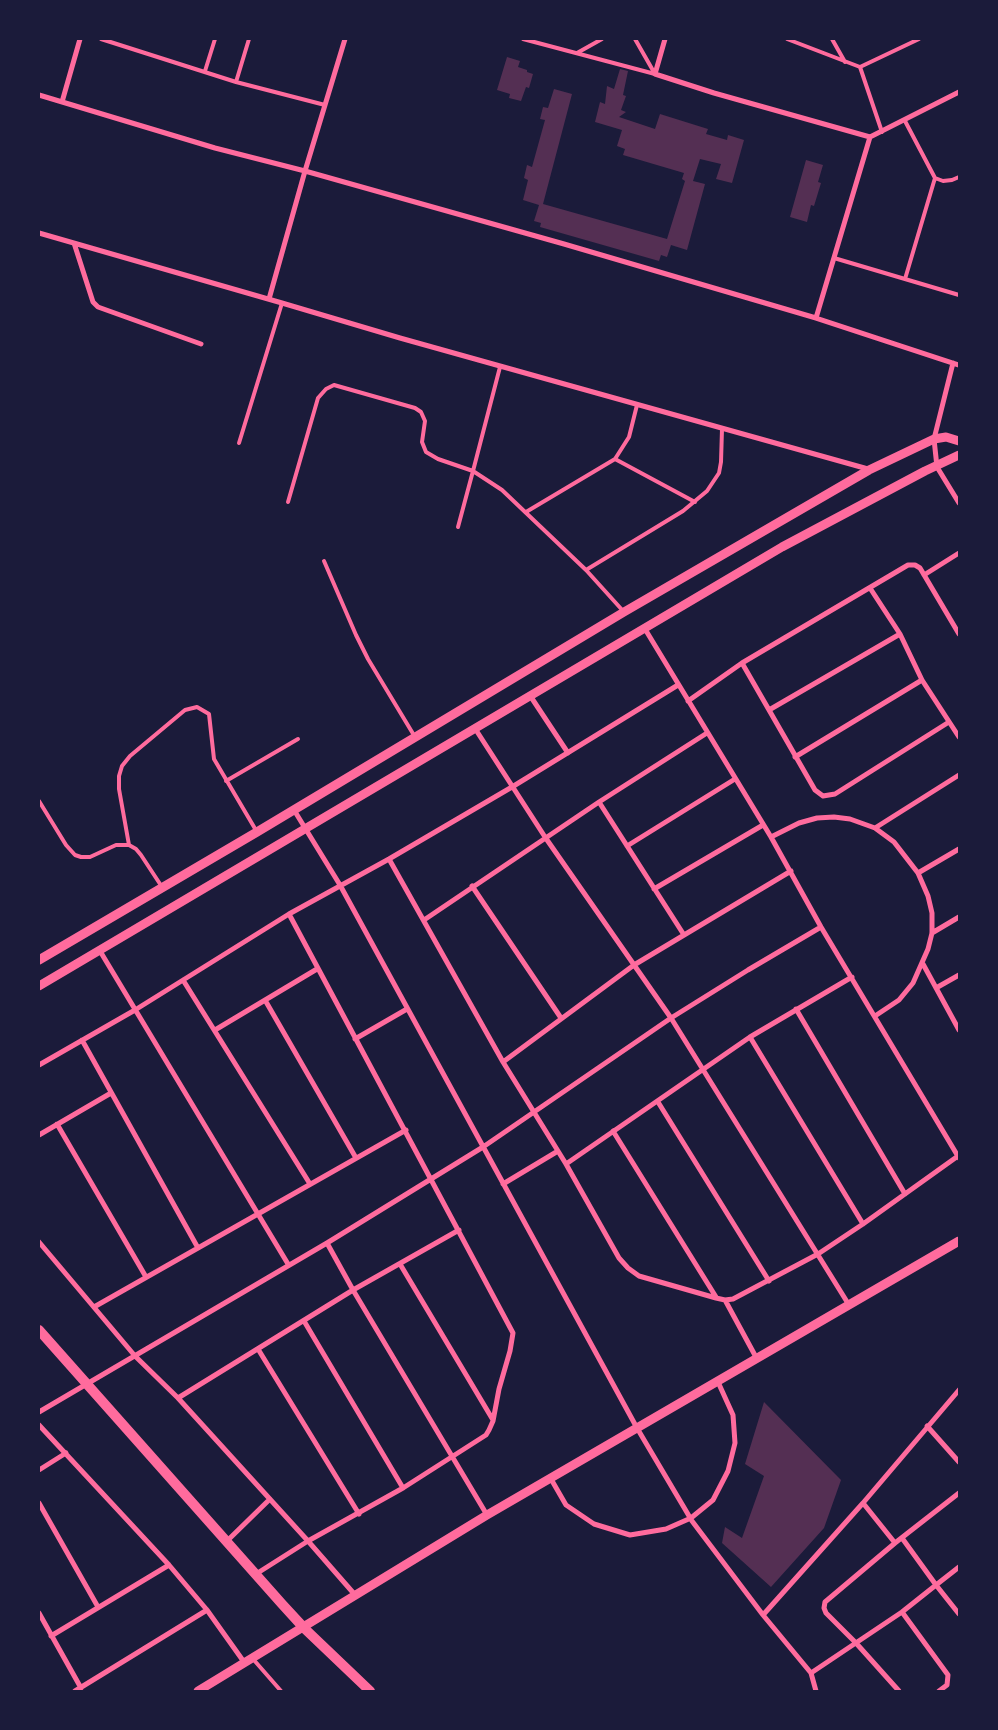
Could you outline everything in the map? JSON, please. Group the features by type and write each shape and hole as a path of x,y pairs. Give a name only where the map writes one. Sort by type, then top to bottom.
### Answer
{"main road":[{"path":"39,1330 85,1384 304,1628 370,1691"}],"street":[{"path":"62,102 80,39"},
{"path":"269,299 304,171 345,39"},
{"path":"665,39 655,74 870,138 959,92"},
{"path":"39,95 215,148 564,244 816,318 959,365"},
{"path":"816,318 870,138"},
{"path":"39,233 500,367 869,470"},
{"path":"74,243 93,302 98,307 201,344"},
{"path":"953,363 934,439 937,467 959,503"},
{"path":"39,960 624,612 869,470 934,439 946,437 959,441"},
{"path":"39,986 476,730 782,547 959,455"},
{"path":"924,575 959,553"},
{"path":"688,701 742,663 908,565 918,566 959,634"},
{"path":"870,588 900,634 922,680 959,737"},
{"path":"389,859 503,1062 566,1164 619,1258 639,1276 651,1281 725,1300 743,1295 818,1254 958,1157 821,927 771,837 645,629"},
{"path":"769,710 900,634"},
{"path":"742,663 815,790 823,796 835,794 949,722"},
{"path":"796,756 922,680"},
{"path":"39,1065 135,1010 289,914 389,859 568,753 678,685"},
{"path":"531,697 568,753"},
{"path":"476,730 545,837 671,1018 849,1305"},
{"path":"424,920 545,837 708,733"},
{"path":"874,828 959,775"},
{"path":"627,846 735,779"},
{"path":"599,802 684,935"},
{"path":"294,810 340,885 482,1147 638,1428 691,1518 764,1615 811,1673 816,1691"},
{"path":"771,837 800,823 817,818 850,819 874,828 894,842 918,873 928,896 932,913 932,933 923,964 913,983 898,1000 875,1016"},
{"path":"654,889 763,825"},
{"path":"918,873 959,849"},
{"path":"503,1062 634,966 791,871"},
{"path":"472,886 562,1018"},
{"path":"256,1574 308,1541 403,1488 486,1434 490,1430 493,1420 513,1333 289,914"},
{"path":"932,933 959,917"},
{"path":"39,1412 327,1242 482,1147 671,1018 821,927"},
{"path":"100,950 288,1264"},
{"path":"923,964 959,1030"},
{"path":"215,1030 317,969"},
{"path":"936,988 959,975"},
{"path":"566,1164 750,1037 852,977"},
{"path":"183,980 310,1184"},
{"path":"265,1000 356,1158"},
{"path":"356,1039 407,1009"},
{"path":"796,1009 905,1194"},
{"path":"750,1037 863,1224"},
{"path":"82,1040 198,1248"},
{"path":"39,1135 111,1093"},
{"path":"658,1102 769,1281"},
{"path":"57,1124 146,1277"},
{"path":"94,1307 406,1130"},
{"path":"613,1131 716,1298"},
{"path":"503,1184 558,1151"},
{"path":"178,1398 353,1290 459,1230"},
{"path":"198,1691 487,1515 757,1360 959,1241"},
{"path":"39,1242 135,1356 178,1398 356,1596"},
{"path":"327,1242 353,1290 487,1515"},
{"path":"400,1264 493,1420"},
{"path":"725,1300 757,1360"},
{"path":"304,1321 403,1488"},
{"path":"258,1349 359,1514"},
{"path":"551,1478 566,1505 594,1524 630,1534 666,1529 691,1518 713,1500 728,1471 735,1443 733,1415 718,1382"},
{"path":"764,1615 959,1390"},
{"path":"39,1425 169,1565 207,1610 244,1662"},
{"path":"927,1426 959,1462"},
{"path":"39,1470 66,1453"},
{"path":"899,1691 826,1613 824,1608 825,1602 895,1543 959,1493"},
{"path":"227,1541 270,1499"},
{"path":"39,1503 98,1607"},
{"path":"863,1503 895,1543"},
{"path":"902,1538 959,1614"},
{"path":"51,1636 169,1565"},
{"path":"811,1673 902,1612 959,1567"},
{"path":"75,1691 207,1610"},
{"path":"902,1612 948,1675 947,1685 940,1691"},
{"path":"39,1613 81,1688"}],"lane":[{"path":"101,39 236,82 324,105"},
{"path":"205,71 215,39"},
{"path":"236,82 250,39"},
{"path":"523,39 655,74"},
{"path":"577,53 602,39"},
{"path":"635,39 655,74"},
{"path":"787,39 860,67 913,40 919,39"},
{"path":"832,39 845,62"},
{"path":"860,67 882,132"},
{"path":"905,121 935,178 942,182 959,177"},
{"path":"905,279 935,178"},
{"path":"834,258 959,295"},
{"path":"239,443 282,303"},
{"path":"458,527 500,367"},
{"path":"288,502 318,398 330,386 334,385 415,408 421,412 425,421 422,442 426,452 438,460 473,471 502,490 586,570 624,612"},
{"path":"526,512 615,460 629,437 637,405"},
{"path":"586,570 695,502 707,491 719,473 722,429"},
{"path":"615,460 695,502"},
{"path":"324,561 368,659 415,738"},
{"path":"129,845 119,789 119,776 122,766 130,756 185,710 197,707 209,714 214,759 256,832"},
{"path":"226,781 298,739"},
{"path":"39,801 66,845 75,855 90,858 116,844 129,845 141,855 162,888"},
{"path":"253,1658 281,1691"}],"building":[{"path":"507,57 520,61 518,67 533,74 529,88 526,87 521,101 509,98 510,94 497,90"},
{"path":"620,69 628,71 623,95 626,96 621,110 626,112 619,117 655,129 660,114 708,129 706,134 727,140 728,135 744,140 732,183 716,179 721,164 700,159 693,181 705,184 687,250 671,245 667,257 661,255 659,261 540,227 541,223 534,221 539,205 523,200 528,180 524,178 527,165 532,167 545,120 540,119 543,107 548,108 554,89 572,94 543,204 667,239 685,181 682,179 684,173 623,155 625,149 617,146 622,130 595,122 600,102 605,104 607,86 614,89"},
{"path":"806,160 823,165 818,182 821,183 814,206 811,205 807,222 790,217"},
{"path":"764,1402 841,1480 824,1528 771,1587 722,1543 725,1527 742,1538 764,1476 745,1464"}]}
